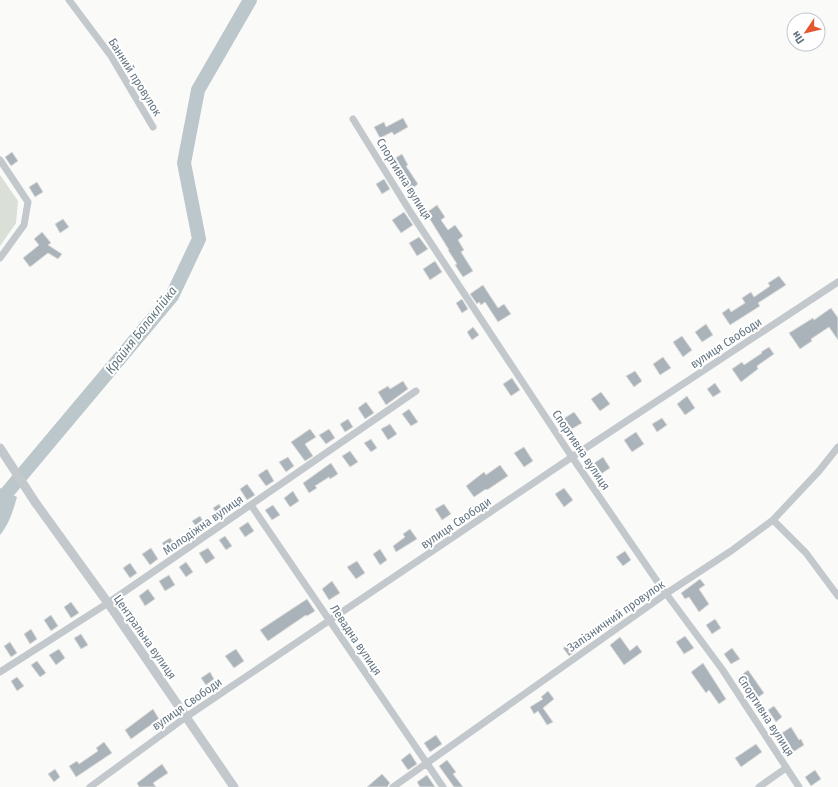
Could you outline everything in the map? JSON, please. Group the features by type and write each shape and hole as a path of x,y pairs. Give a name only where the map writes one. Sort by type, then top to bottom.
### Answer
{"street":[{"name":"Банний провулок","path":"69,0 111,56 153,127"},
{"name":"Спортивна вулиця","path":"353,119 411,213 572,457 722,669 799,787"},
{"path":"0,160 28,202 24,225 0,258"},
{"name":"вулиця Свободи","path":"90,787 186,717 572,457 838,282"},
{"name":"Молодіжна вулиця","path":"0,672 108,603 416,391"},
{"name":"Залізничний провулок","path":"393,787 667,593 774,520 838,448"},
{"name":"Центральна вулиця","path":"1,449 36,502 108,603 234,787"},
{"name":"Левадна вулиця","path":"251,505 443,787"},
{"path":"774,520 806,554 838,596"},
{"path":"759,787 786,768"}],"shaded area":[{"path":"0,175 18,201 16,223 0,246"},
{"path":"0,488 17,497 8,522 0,535"}],"building":[{"path":"403,118 408,127 394,135 392,132 380,138 374,127 384,122 386,127"},
{"path":"12,152 18,161 11,166 5,157"},
{"path":"402,154 408,165 406,166 418,184 409,191 392,160"},
{"path":"384,179 390,189 382,194 376,184"},
{"path":"37,182 43,192 35,197 29,187"},
{"path":"437,205 445,217 441,220 448,230 455,225 463,236 458,240 464,250 461,252 473,271 463,277 455,265 457,264 449,250 426,213"},
{"path":"404,212 413,225 401,233 392,220"},
{"path":"63,219 69,227 60,233 55,224"},
{"path":"42,232 51,243 48,245 62,254 58,259 48,253 30,267 23,258 39,245 34,239"},
{"path":"419,237 428,249 417,256 409,243"},
{"path":"435,261 442,272 430,280 423,269"},
{"path":"779,276 786,285 758,303 760,306 730,325 722,313 729,308 731,312 745,303 742,298 751,292 754,297 770,286 768,283"},
{"path":"483,285 498,308 504,304 511,314 498,322 485,302 481,305 479,302 477,304 470,294"},
{"path":"462,299 468,309 462,313 456,303"},
{"path":"831,308 838,318 838,340 829,327 811,339 812,341 800,349 789,333 813,318 814,320"},
{"path":"706,324 713,335 702,342 695,332"},
{"path":"473,327 479,335 472,340 467,332"},
{"path":"682,336 692,350 683,357 673,342"},
{"path":"769,347 774,354 757,366 758,369 741,382 732,369 742,362 744,365"},
{"path":"663,357 671,368 660,375 653,364"},
{"path":"635,371 642,381 634,387 626,376"},
{"path":"512,378 520,390 511,396 503,384"},
{"path":"403,381 408,389 386,405 378,392 388,386 390,389"},
{"path":"715,383 721,392 713,397 707,389"},
{"path":"601,392 610,404 600,411 591,399"},
{"path":"687,396 695,408 685,415 677,404"},
{"path":"366,402 374,413 365,419 358,408"},
{"path":"409,409 418,422 411,426 402,414"},
{"path":"574,412 582,423 570,430 563,419"},
{"path":"662,418 667,425 657,432 652,424"},
{"path":"348,419 353,427 345,432 340,424"},
{"path":"390,424 397,434 388,440 381,429"},
{"path":"310,429 316,437 305,444 313,456 305,461 291,442"},
{"path":"329,429 335,438 326,444 319,435"},
{"path":"636,432 644,444 632,452 624,440"},
{"path":"371,439 377,448 371,452 364,443"},
{"path":"524,447 533,461 524,467 514,453"},
{"path":"350,451 358,462 350,467 342,456"},
{"path":"288,457 294,466 286,472 279,462"},
{"path":"603,457 610,468 601,474 593,464"},
{"path":"331,463 338,474 330,479 329,477 315,486 317,488 309,493 303,483"},
{"path":"500,465 508,476 474,497 466,486 484,472 486,475"},
{"path":"267,469 274,481 266,486 258,475"},
{"path":"247,484 255,495 247,500 240,489"},
{"path":"564,488 573,500 564,507 555,494"},
{"path":"293,491 299,501 290,507 284,498"},
{"path":"219,504 225,514 220,518 213,508"},
{"path":"444,504 451,514 442,520 435,509"},
{"path":"273,505 280,515 272,520 265,510"},
{"path":"200,516 206,526 199,530 192,521"},
{"path":"248,522 254,531 245,537 239,528"},
{"path":"410,529 417,539 396,552 393,546 405,537 403,534"},
{"path":"225,536 232,546 226,550 219,540"},
{"path":"170,538 177,547 169,553 162,543"},
{"path":"151,548 158,559 150,565 142,554"},
{"path":"208,548 215,558 206,564 199,553"},
{"path":"380,549 387,560 380,565 373,554"},
{"path":"625,551 631,560 623,566 616,557"},
{"path":"357,561 365,573 356,579 347,567"},
{"path":"186,562 193,572 186,577 179,567"},
{"path":"130,563 137,573 130,578 123,568"},
{"path":"169,575 175,585 165,591 159,581"},
{"path":"700,579 705,585 699,589 709,604 699,612 689,597 685,599 681,593"},
{"path":"332,581 340,593 329,600 322,589"},
{"path":"148,589 155,599 145,606 139,596"},
{"path":"307,599 315,611 307,616 306,615 268,641 260,630"},
{"path":"71,602 79,613 71,618 64,607"},
{"path":"51,615 58,626 51,631 44,620"},
{"path":"614,615 618,621 610,628 605,621"},
{"path":"715,619 721,628 712,634 706,625"},
{"path":"31,629 37,639 30,644 24,634"},
{"path":"81,634 88,645 81,649 74,638"},
{"path":"685,636 694,648 684,654 676,642"},
{"path":"620,637 630,651 637,645 642,652 624,665 610,645"},
{"path":"10,642 17,653 11,657 4,646"},
{"path":"570,644 576,651 569,656 563,648"},
{"path":"732,648 740,659 731,664 724,654"},
{"path":"59,649 65,658 56,665 49,655"},
{"path":"236,649 244,661 234,668 225,656"},
{"path":"37,661 46,673 40,677 31,665"},
{"path":"703,663 726,699 719,704 709,690 706,693 691,672"},
{"path":"748,670 764,693 756,699 739,677"},
{"path":"210,672 214,679 206,685 201,678"},
{"path":"17,677 24,686 17,691 11,681"},
{"path":"548,691 554,699 543,708 553,722 547,725 538,711 534,714 530,707 543,699 541,697"},
{"path":"774,706 782,717 776,722 768,710"},
{"path":"153,709 159,719 131,739 125,730"},
{"path":"791,727 804,745 790,754 786,749 790,746 782,733"},
{"path":"436,735 442,744 430,752 424,743"},
{"path":"104,742 112,753 76,777 69,766 77,761 79,764 98,751 96,748"},
{"path":"756,744 762,752 741,767 735,758"},
{"path":"410,753 417,764 408,770 401,760"},
{"path":"447,760 456,772 453,774 463,787 454,787 439,766"},
{"path":"162,764 168,773 153,783 156,787 139,787 137,783"},
{"path":"55,769 60,777 54,782 48,774"},
{"path":"815,770 821,779 811,786 805,777"},
{"path":"382,774 390,783 387,787 367,787"},
{"path":"427,775 435,787 420,787 417,782"}],"waterway":[{"name":"Крайня Балаклійка","path":"0,501 172,296 199,239 184,163 198,90 250,0"}]}
